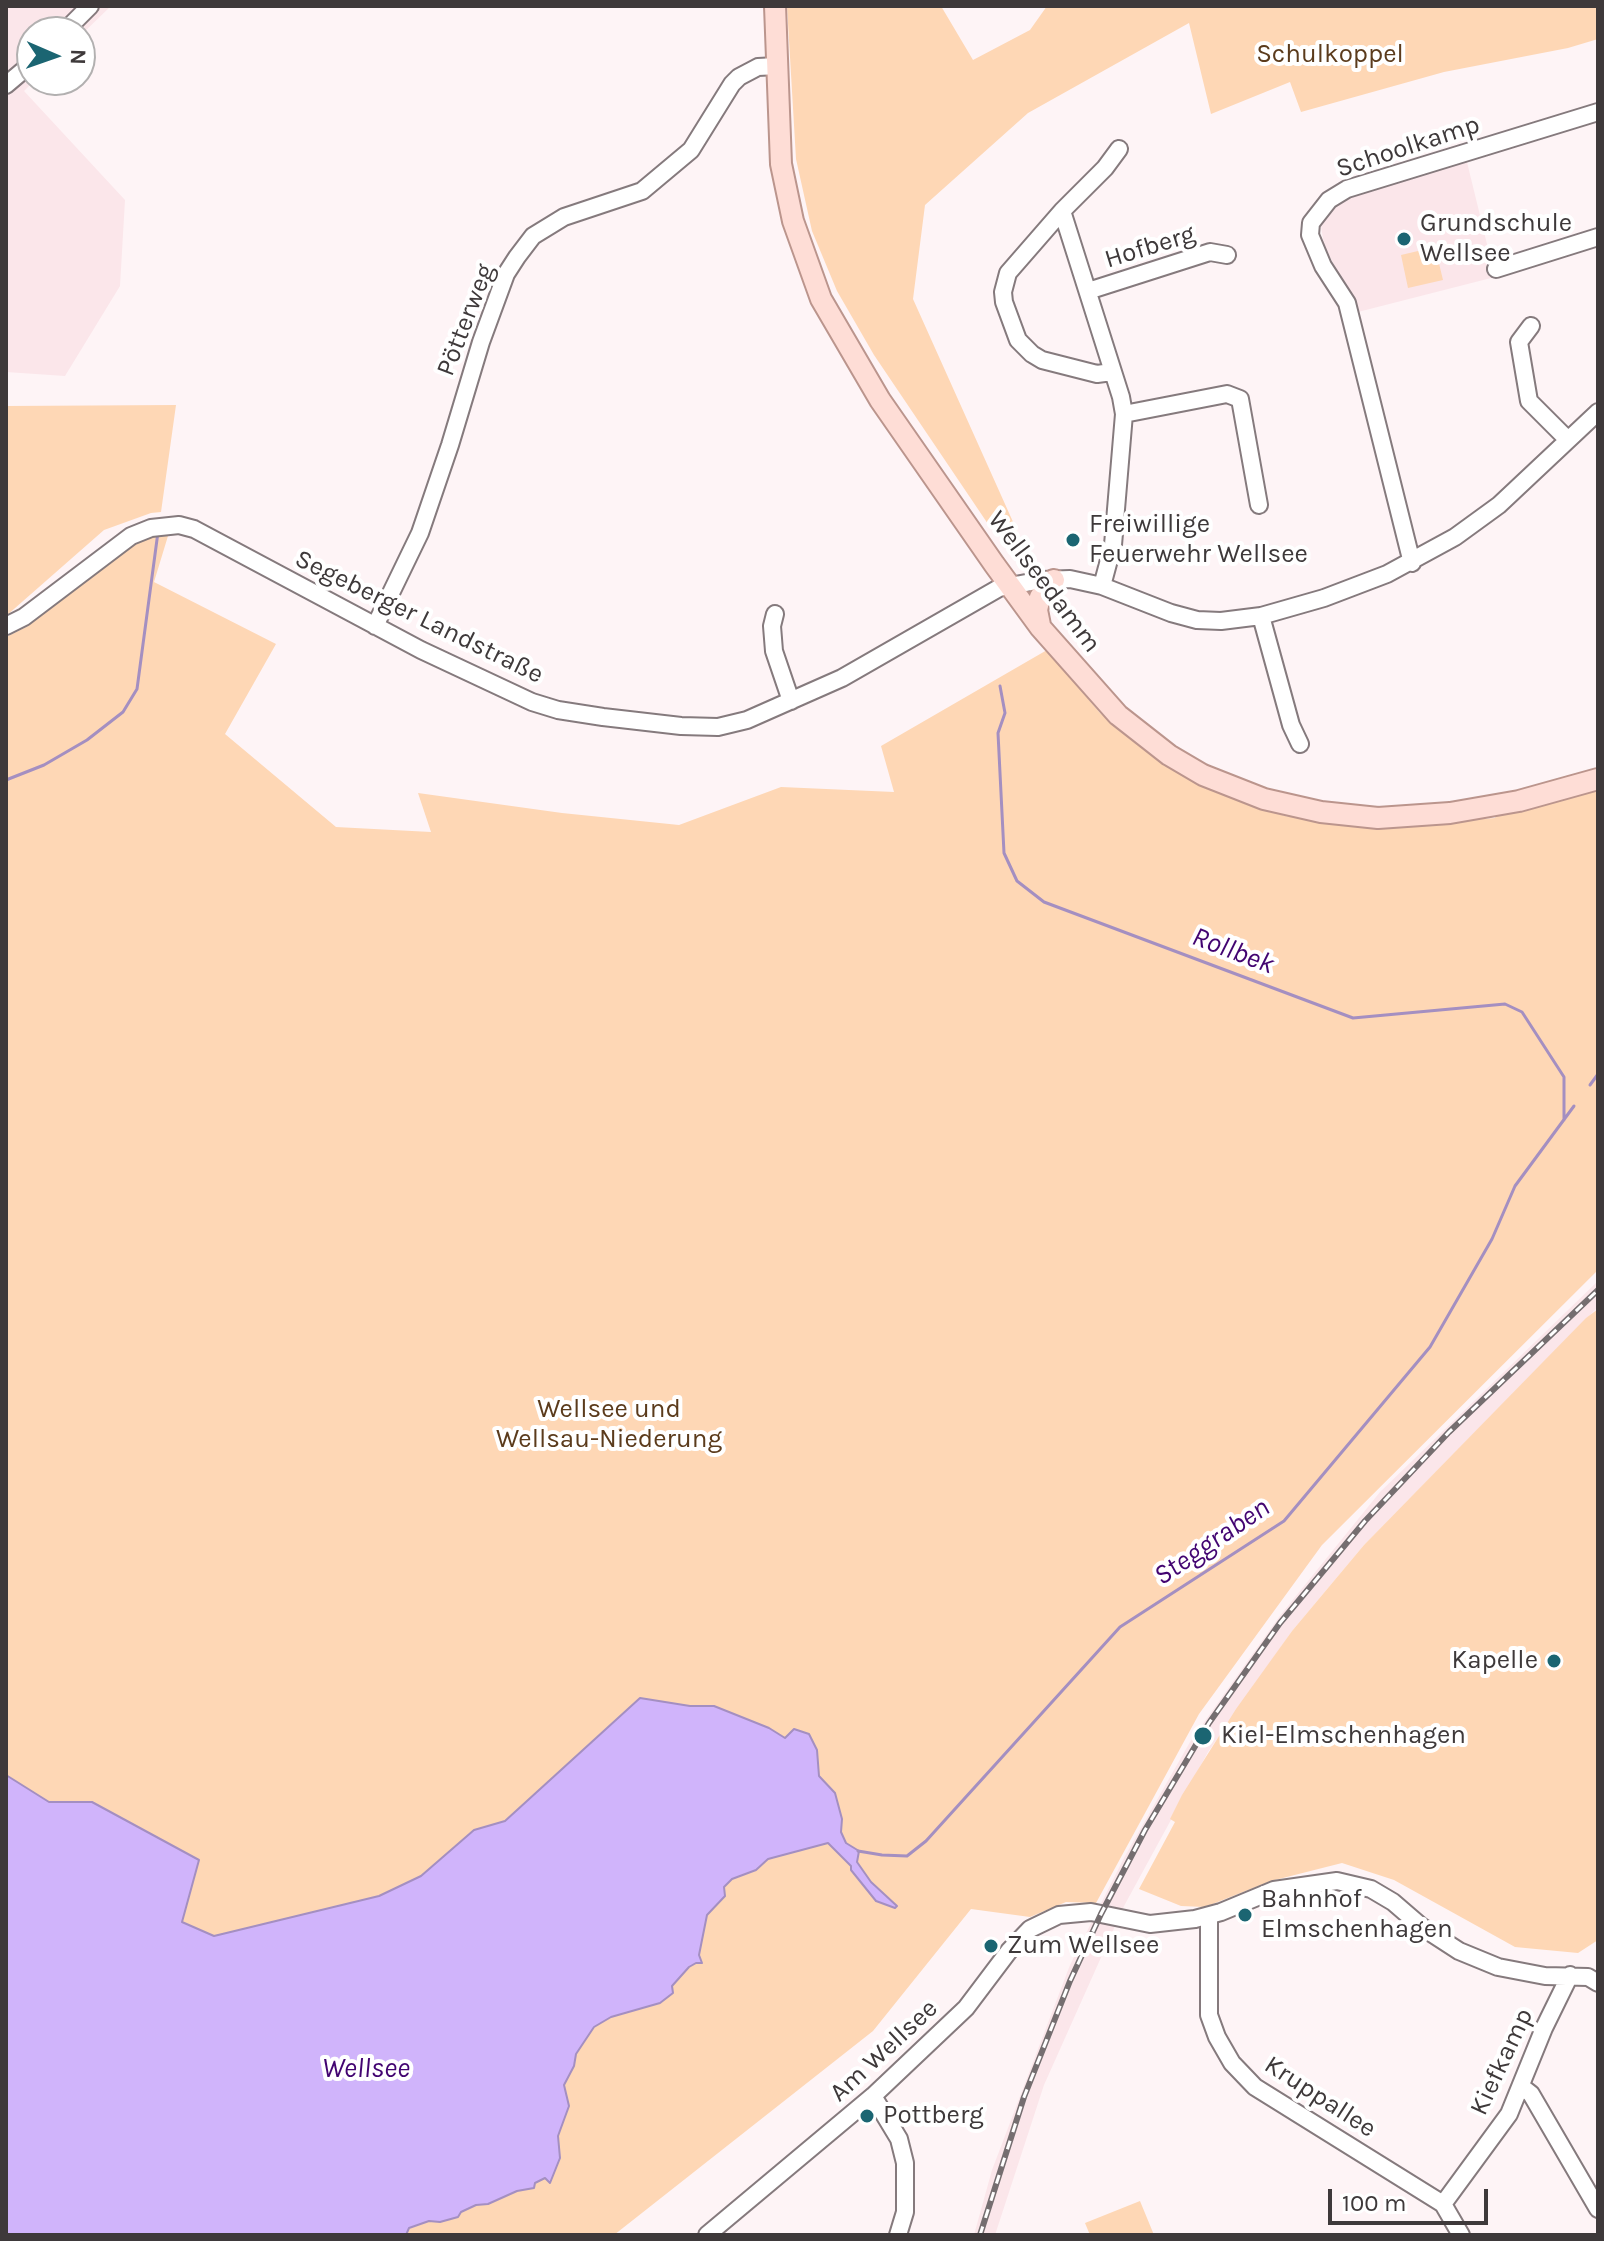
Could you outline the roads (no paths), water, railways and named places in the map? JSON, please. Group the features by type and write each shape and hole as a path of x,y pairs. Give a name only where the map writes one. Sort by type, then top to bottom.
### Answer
{"main road":[{"name":"Wellseedamm","path":"775,6 781,164 793,221 821,299 880,400 1010,585 1040,627 1105,703 1169,755 1203,775 1292,807 1358,817 1420,816 1501,805 1598,779"},
{"path":"1040,627 1037,610 1040,597 1054,580"}],"street":[{"name":"Pötterweg","path":"375,626 420,533 481,342 506,274 517,257 533,236 564,217 642,191 691,150 739,77 758,67 777,66"},
{"name":"Schoolkamp","path":"1412,563 1347,303 1323,266 1310,235 1311,223 1329,200 1347,189 1598,112"},
{"path":"1112,372 1097,374 1042,360 1032,354 1018,340 1004,302 1004,283 1008,273 1119,149"},
{"path":"1062,211 1124,414 1113,545 1102,586"},
{"path":"1496,269 1598,237"},
{"name":"Hofberg","path":"1088,291 1210,252 1227,255"},
{"path":"1531,326 1519,342 1529,401 1568,440"},
{"path":"1124,414 1227,394 1240,399 1259,505"},
{"name":"Segeberger Landstraße","path":"6,626 24,617 131,536 151,528 179,525 194,529 375,626 511,693 558,710 681,726 718,727 747,720 842,678 999,588 1010,585 1070,579 1102,586 1171,613 1197,620 1221,621 1261,616 1324,598 1412,563 1455,537 1499,505 1598,412"},
{"path":"775,614 772,626 774,651 791,701"},
{"path":"1261,616 1291,725 1300,744"},
{"path":"1209,1916 1274,1890 1325,1882 1346,1883 1371,1889 1459,1951 1498,1967 1545,1976 1595,1975"},
{"name":"Am Wellsee","path":"707,2235 873,2096 966,2008 1009,1951 1030,1929 1069,1912 1091,1912 1150,1924 1209,1916"},
{"name":"Kruppallee","path":"1209,1916 1209,2015 1232,2063 1255,2087 1443,2204 1461,2235"},
{"name":"Kiefkamp","path":"1443,2204 1509,2114 1544,2028 1570,1975"},
{"path":"1522,2087 1531,2094 1598,2209"},
{"path":"873,2096 899,2139 905,2163 905,2212 898,2235"}],"water":[{"name":"Wellsee","path":"640,1698 690,1706 714,1706 769,1728 785,1738 794,1729 809,1734 817,1750 819,1776 835,1793 842,1819 841,1832 846,1843 859,1851 857,1862 871,1882 897,1906 895,1908 876,1901 851,1866 828,1843 768,1859 756,1870 732,1879 724,1887 725,1896 707,1915 699,1955 702,1963 689,1967 672,1986 673,1993 660,2003 611,2017 594,2027 576,2054 574,2066 564,2085 569,2106 558,2136 560,2158 550,2183 545,2178 535,2183 534,2188 517,2191 488,2204 476,2205 461,2212 458,2217 440,2222 429,2221 409,2228 406,2235 6,2235 6,1775 49,1802 92,1802 199,1860 182,1922 214,1936 379,1896 421,1876 474,1830 505,1821"}],"waterway":[{"path":"6,780 44,765 87,740 123,712 137,689 158,532"},
{"name":"Rollbek","path":"1000,686 1005,713 998,733 1004,853 1017,881 1044,902 1353,1018 1505,1004 1522,1012 1564,1077 1564,1120"},
{"name":"Steggraben","path":"1590,1085 1598,1074"},
{"name":"Steggraben","path":"858,1851 907,1856 926,1841 1120,1627 1284,1521 1430,1347 1492,1239 1515,1186 1574,1106"}],"railway":[{"path":"980,2235 1024,2097 1070,1981 1145,1830 1209,1723 1280,1623 1365,1521 1449,1432 1598,1290"}],"place":[{"name":"Grundschule Wellsee","path":"1404,239"},
{"name":"Freiwillige Feuerwehr Wellsee","path":"1073,540"},
{"name":"Kapelle","path":"1554,1661"},
{"name":"Kiel-Elmschenhagen","path":"1203,1736"},
{"name":"Bahnhof Elmschenhagen","path":"1245,1915"},
{"name":"Zum Wellsee","path":"991,1946"},
{"name":"Pottberg","path":"867,2116"}],"park label":[{"name":"Schulkoppel","path":"1330,55"},
{"name":"Wellsee und Wellsau-Niederung","path":"609,1425"}]}
